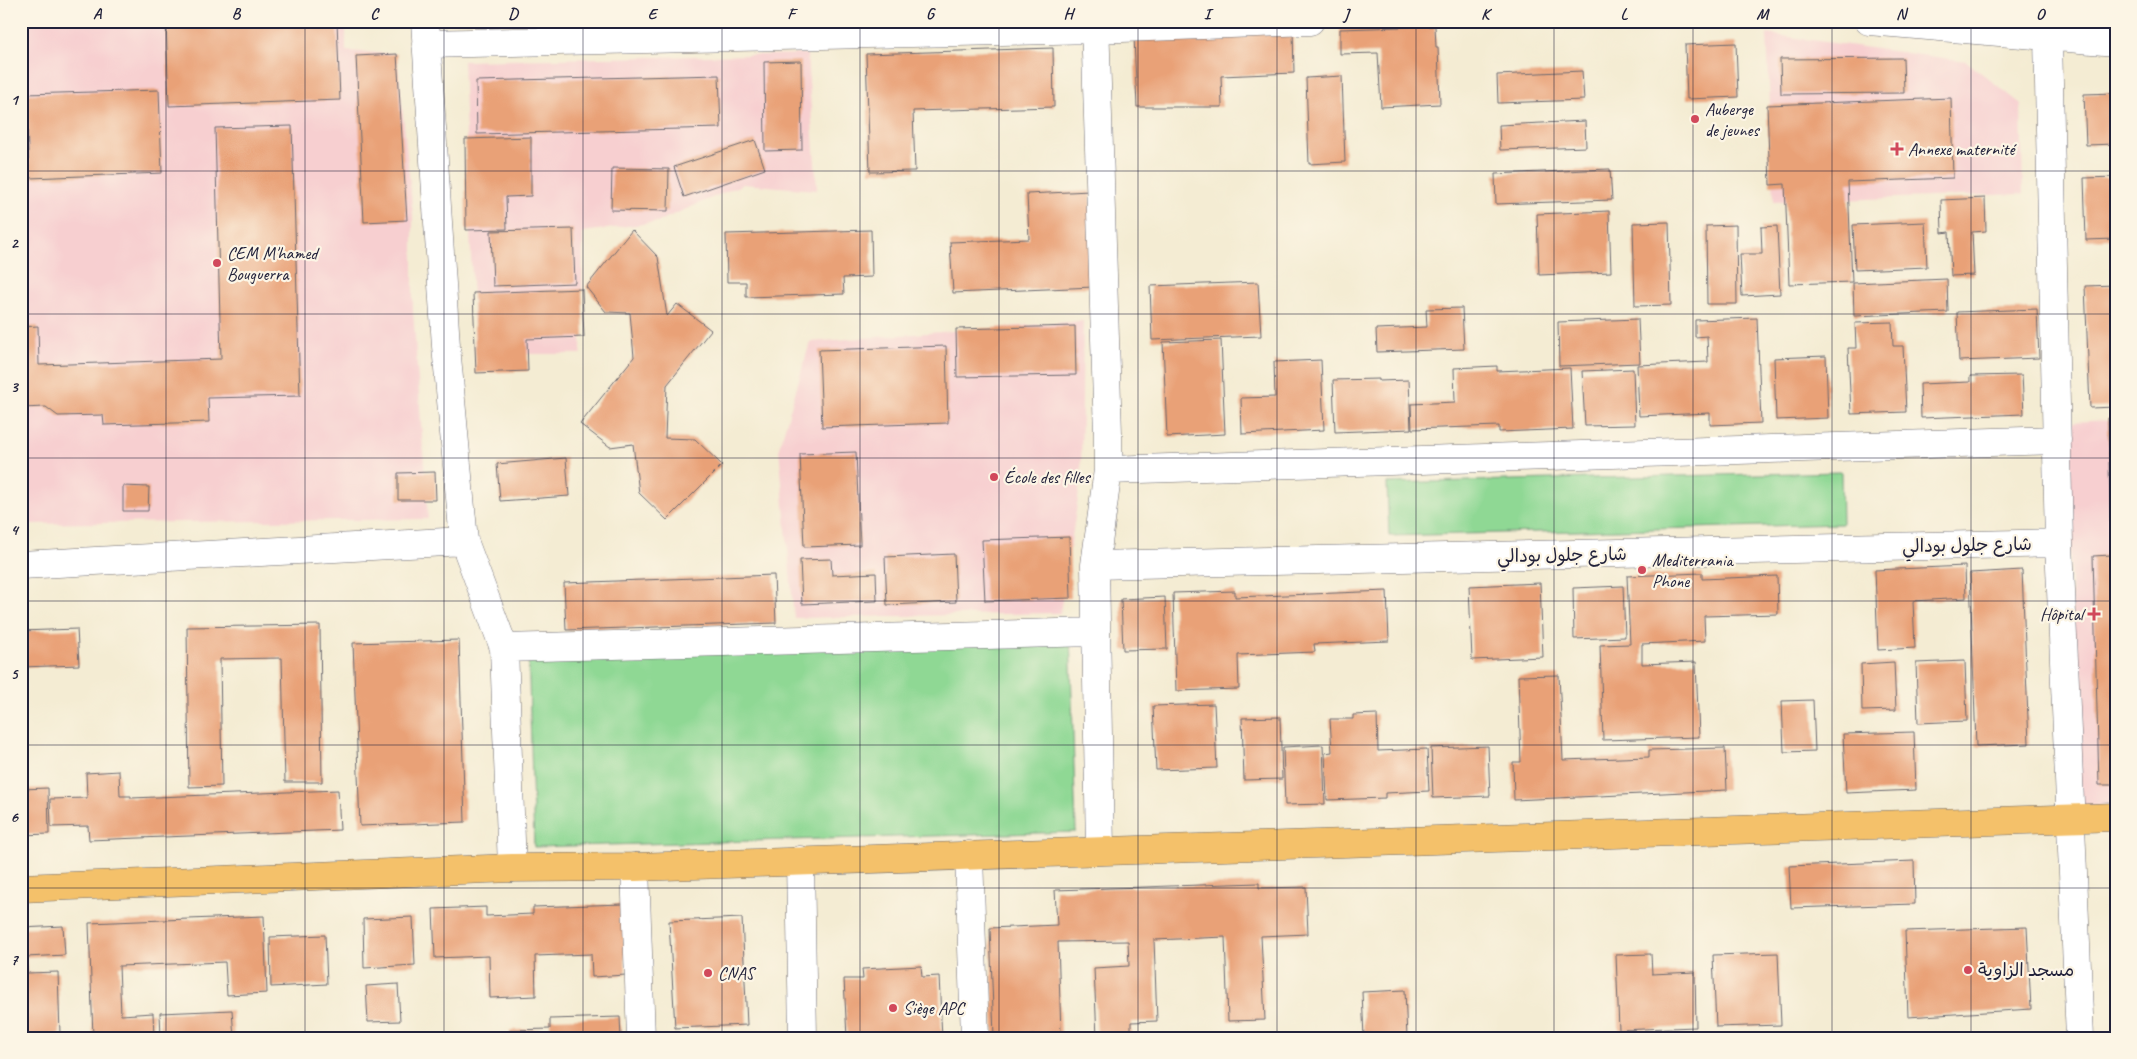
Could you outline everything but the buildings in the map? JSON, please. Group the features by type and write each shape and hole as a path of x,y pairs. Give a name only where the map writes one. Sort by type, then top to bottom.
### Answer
{"main road":[{"path":"21,888 512,868 635,867 2116,817"}],"street":[{"path":"512,868 504,648 464,541 446,346 426,33 1310,21"},
{"path":"1869,21 2116,42"},
{"path":"1095,25 1108,470 1095,565 1100,850"},
{"path":"2048,37 2059,543 2080,1038"},
{"path":"1108,470 2057,440"},
{"path":"21,565 464,541"},
{"name":"شارع جلول بودالي","path":"1095,565 2059,543"},
{"path":"504,648 1095,632"},
{"path":"969,855 975,1038"},
{"path":"800,860 803,1038"},
{"path":"635,867 641,1038"}],"shaded area":[{"name":"CEM M'hamed Bouguerra","path":"21,21 346,21 346,51 397,54 413,215 413,311 428,519 21,524"},
{"name":"Annexe maternité","path":"1767,34 1966,61 2021,104 2023,194 1774,202"},
{"path":"807,54 817,190 743,184 657,222 583,232 581,354 475,354 463,61"},
{"path":"1083,321 1081,479 1060,613 794,618 779,448 810,342"},
{"name":"Hôpital","path":"2116,420 2116,805 2079,807 2065,422"}],"green space":[{"path":"1841,472 1842,524 1389,536 1387,483"},
{"path":"1070,632 1076,832 534,847 528,647"}],"place":[{"name":"Auberge de jeunes","path":"1695,119"},
{"name":"Annexe maternité","path":"1897,149"},
{"name":"CEM M'hamed Bouguerra","path":"217,263"},
{"name":"École des filles","path":"994,477"},
{"name":"Mediterrania Phone","path":"1642,570"},
{"name":"Hôpital","path":"2094,614"},
{"name":"مسجد الزاوية","path":"1968,970"},
{"name":"CNAS","path":"708,973"},
{"name":"Siège APC","path":"893,1008"}]}
